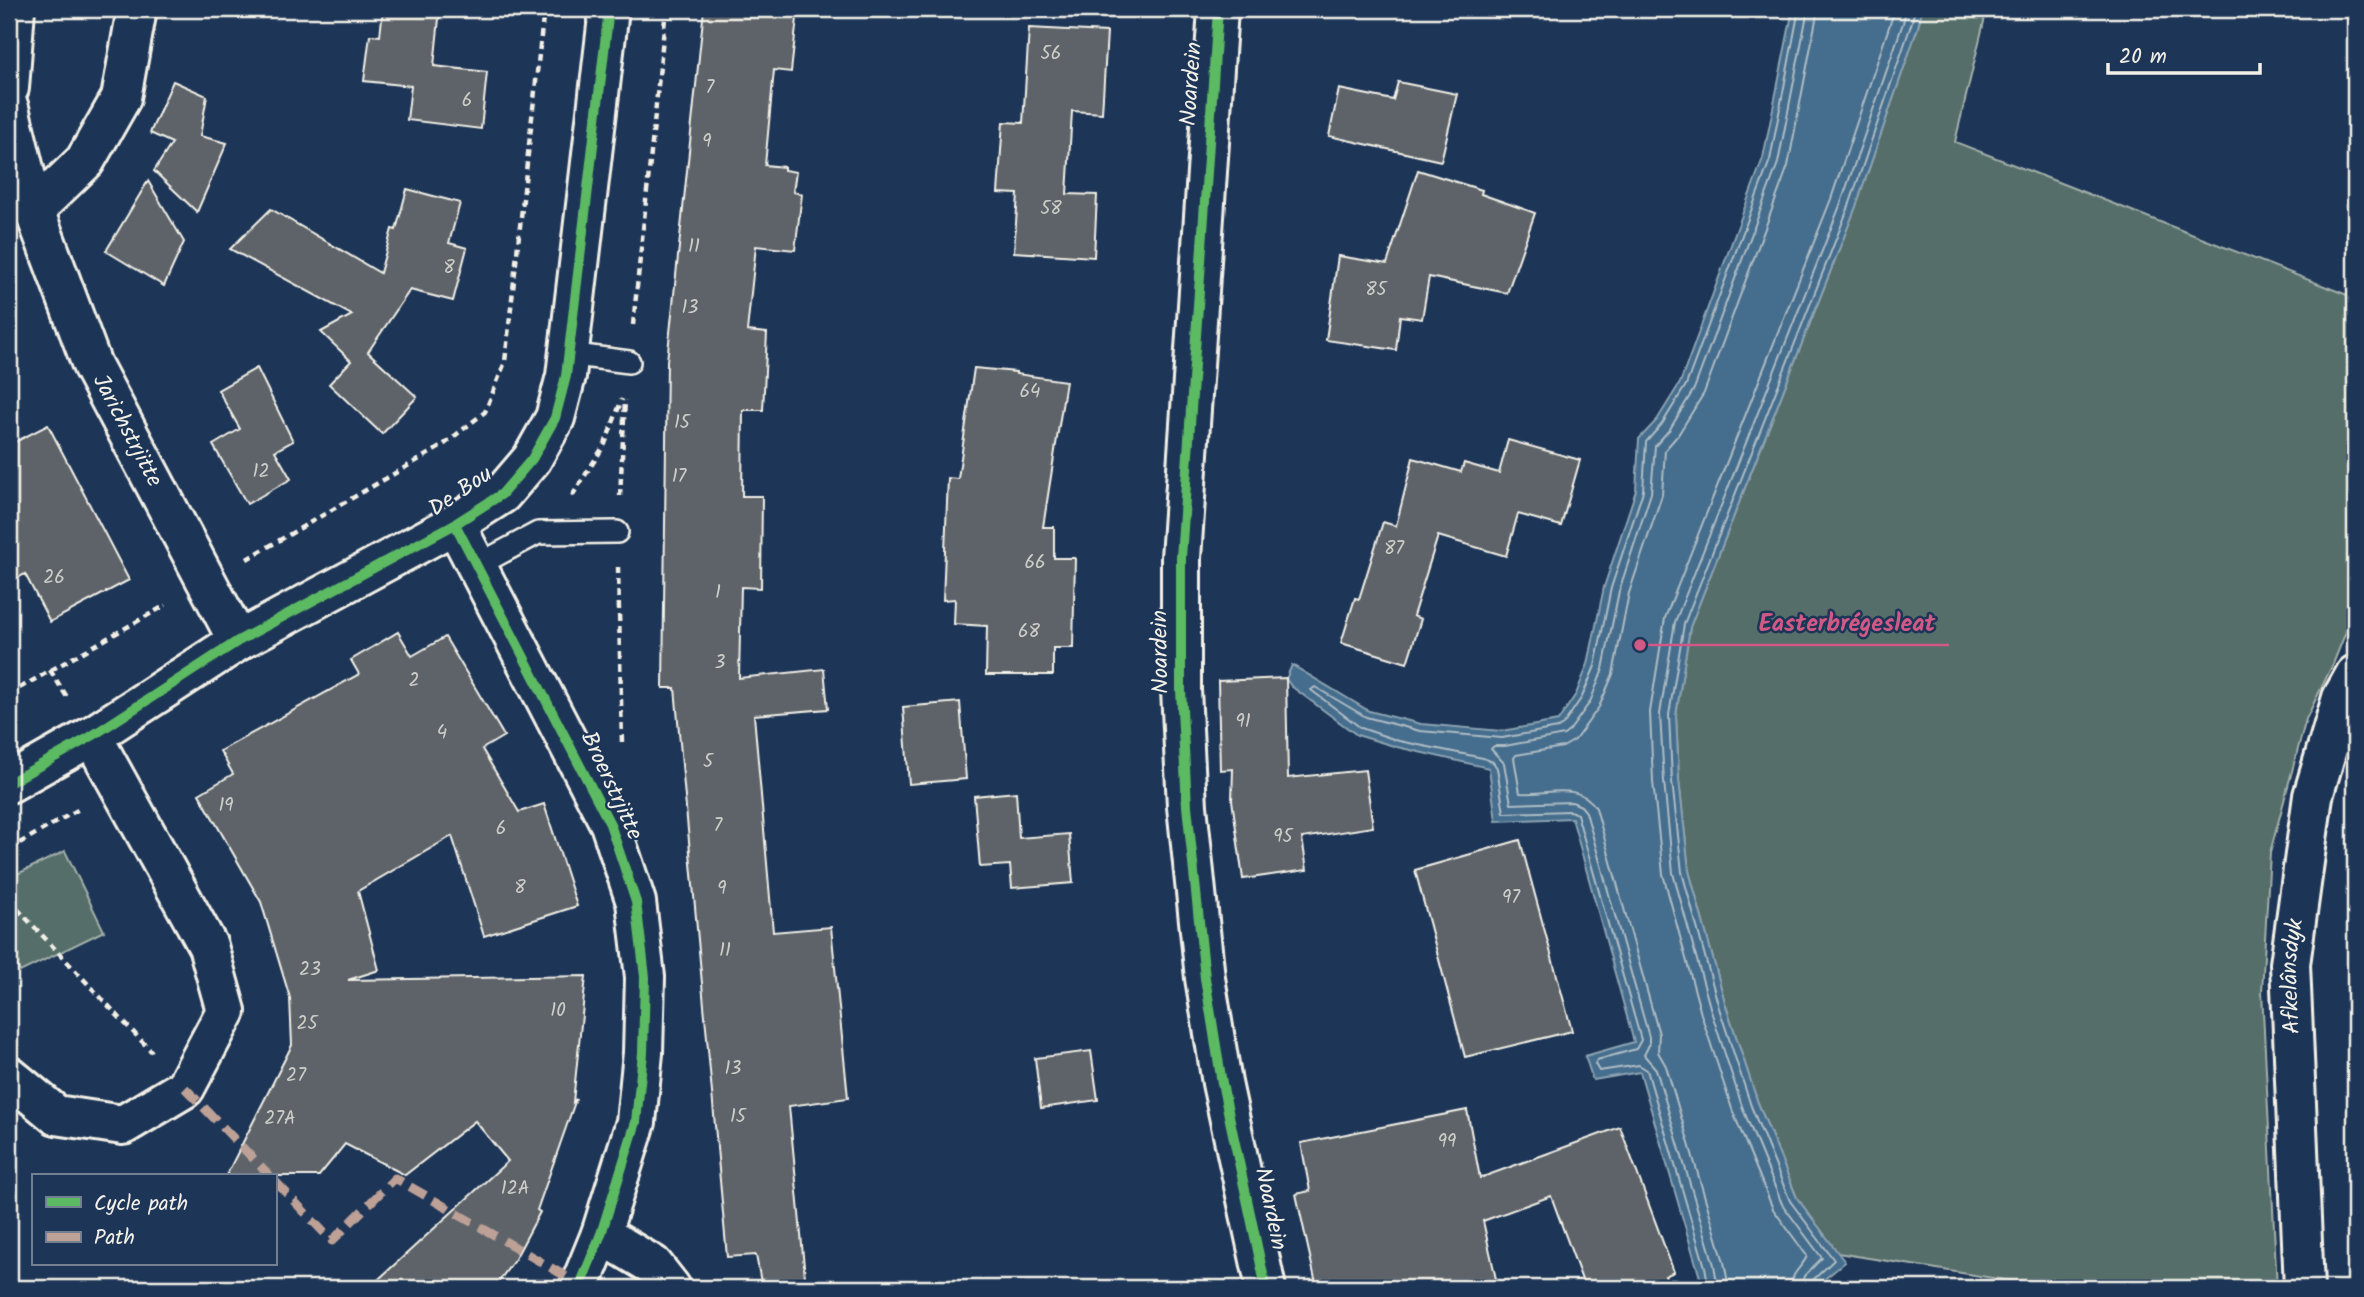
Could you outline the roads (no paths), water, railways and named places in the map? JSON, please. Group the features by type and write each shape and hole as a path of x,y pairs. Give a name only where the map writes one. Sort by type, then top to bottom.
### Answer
{"street":[{"path":"9,88 15,9"},
{"path":"34,210 85,160 121,98 137,9"},
{"name":"De Bou","path":"9,783 92,736 238,641 455,524 502,494 532,459 555,418 566,376 609,9"},
{"name":"Noardein","path":"1218,9 1181,558 1181,690 1187,806 1205,978 1222,1083 1266,1288"},
{"name":"Jarichstrjitte","path":"9,108 34,210 92,365 238,641"},
{"name":"Broerstrjitte","path":"455,524 610,824 636,902 645,977 643,1053 636,1122 601,1234 579,1288"},
{"name":"Afkelânsdyk","path":"2304,1288 2290,964 2313,796 2342,698 2355,675"},
{"path":"9,1076 56,1115 123,1125 185,1088 226,1012 208,946 92,736"},
{"path":"601,1234 653,1265 671,1288"}],"lane":[{"path":"568,354 629,362"},
{"path":"476,566 538,533 617,532"}],"water":[{"path":"1793,9 1922,9 1855,209 1690,627 1676,715 1679,780 1689,871 1726,1006 1758,1103 1797,1198 1845,1262 1814,1288 1703,1288 1640,1072 1593,1080 1585,1056 1634,1042 1572,818 1496,821 1489,768 1357,735 1291,686 1286,679 1292,665 1369,711 1421,724 1502,731 1558,721 1576,694 1588,664 1604,587 1636,490 1639,439 1657,420 1680,383 1763,158"}],"place":[{"name":"Easterbrégesleat","path":"1640,645"}]}
